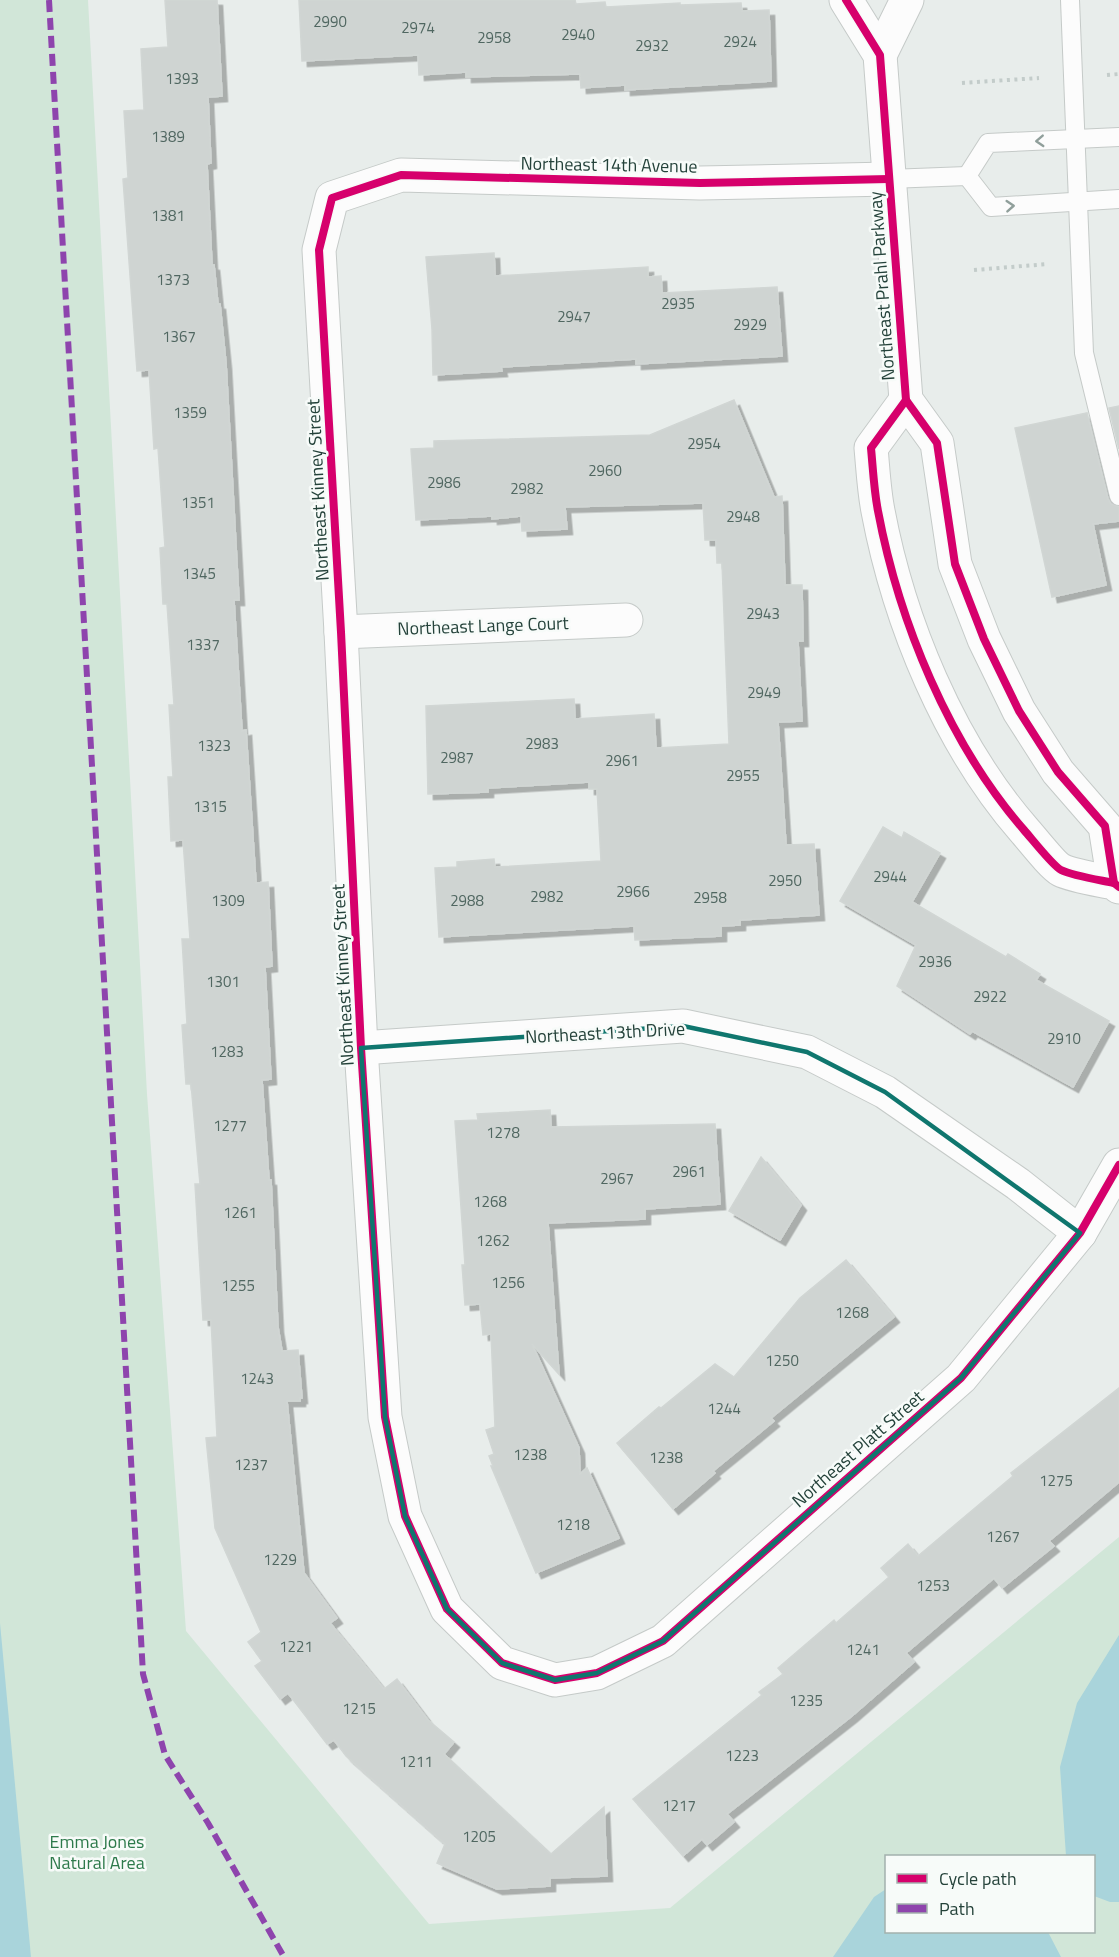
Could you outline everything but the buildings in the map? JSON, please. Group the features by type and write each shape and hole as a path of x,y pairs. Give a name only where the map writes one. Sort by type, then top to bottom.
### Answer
{"street":[{"name":"Northeast Prahl Parkway","path":"846,0 880,55 906,400 937,443 955,564 984,639 1019,711 1058,772 1105,826 1116,885 1060,870 1008,811 966,749 934,685 907,623 889,562 877,509 871,448 906,400"},
{"path":"880,55 907,0"},
{"name":"Northeast 14th Avenue","path":"332,198 401,175 700,183 889,179"},
{"name":"Northeast Kinney Street","path":"332,198 319,250 341,632 361,1048 385,1417 405,1516 447,1609 502,1663 555,1680"},
{"name":"Northeast Lange Court","path":"341,632 626,620"},
{"name":"Northeast 13th Drive","path":"361,1048 683,1026 807,1052 885,1092 1018,1184 1080,1233"},
{"name":"Northeast Platt Street","path":"555,1680 597,1673 663,1641 962,1377 1080,1233 1119,1165"}],"lane":[{"path":"1070,0 1084,353 1119,496"},
{"path":"967,176 988,143 1119,137"},
{"path":"889,179 967,176"},
{"path":"967,176 991,207 1119,199"}],"highlighted area":[{"path":"683,1026 807,1052 885,1092 1080,1233 961,1378 663,1641 597,1673 555,1680 502,1663 447,1609 405,1516 385,1417 361,1048"}],"green space":[{"name":"Emma Jones Natural Area","path":"0,0 88,0 147,1094 186,1631 429,1924 670,1908 1119,1537 1119,1957 0,1957"}],"water":[{"path":"0,1623 31,1957 0,1957"},
{"path":"1119,1635 1119,1902 1110,1902 1095,1896 1095,1855 1066,1855 1060,1767 1077,1703"},
{"path":"885,1890 885,1933 1049,1933 1061,1957 833,1957 874,1897"}],"marked path":[{"path":"49,0 143,1674 165,1755 208,1823 284,1957"}],"cycle path":[{"path":"846,0 880,55 906,400 937,443 955,564 984,639 1019,711 1058,772 1105,826 1114,883"},
{"path":"889,179 700,183 401,175 332,198 319,250 341,632 361,1048 385,1417 405,1516 447,1609 502,1663 555,1680 597,1673 663,1641 961,1378 1080,1233 1119,1165"},
{"path":"906,400 871,448 873,472 887,553 899,596 931,680 950,721 972,759 997,796 1057,868 1079,876 1114,883 1119,887"}]}
